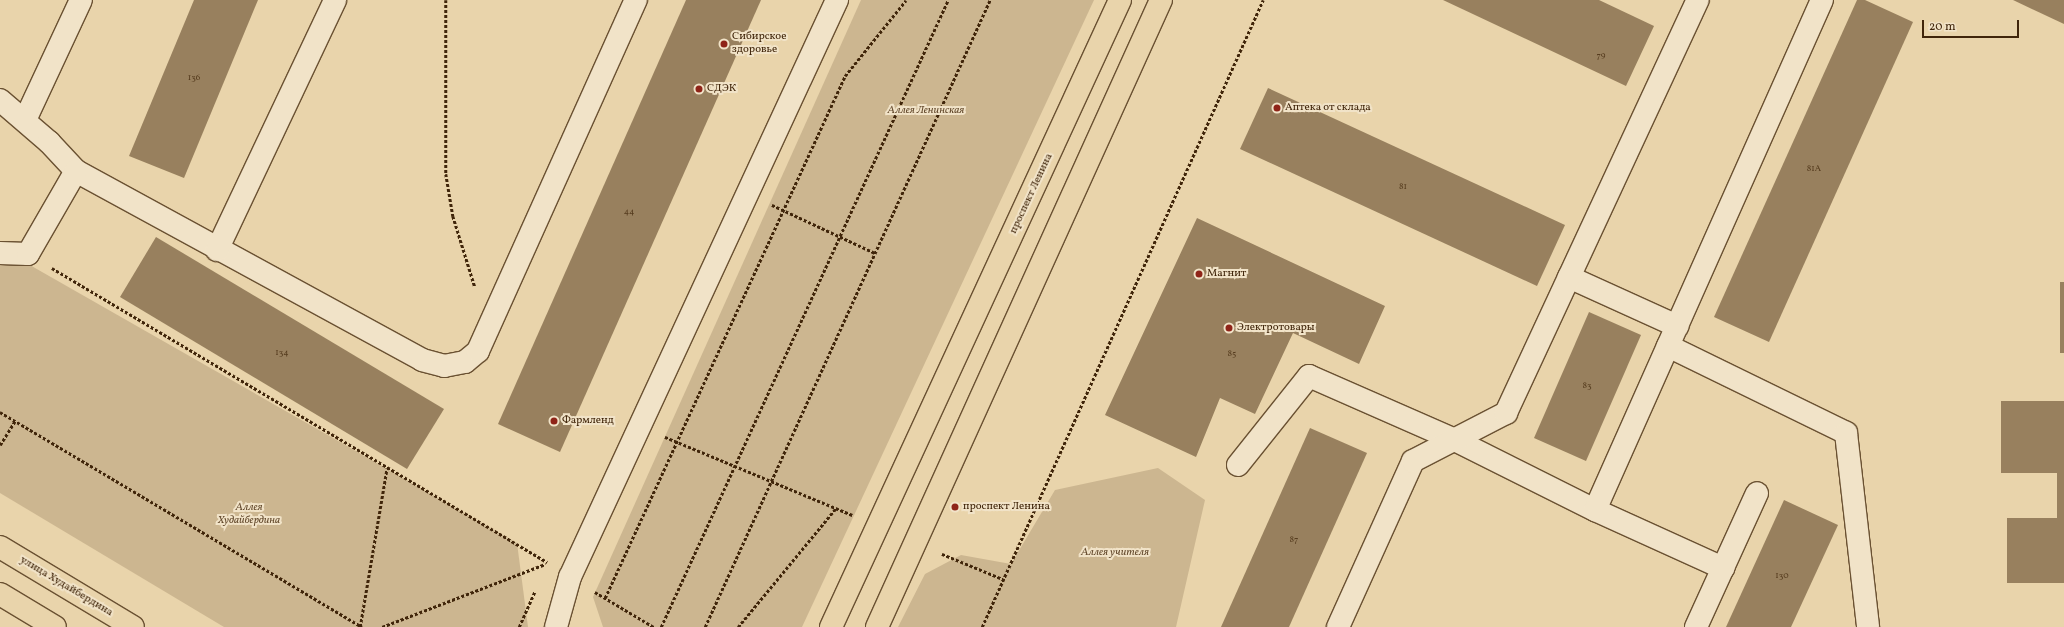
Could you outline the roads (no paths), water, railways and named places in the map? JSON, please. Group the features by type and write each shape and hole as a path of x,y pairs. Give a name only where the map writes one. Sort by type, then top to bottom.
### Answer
{"main road":[{"name":"проспект Ленина","path":"831,627 1120,0"},
{"path":"877,627 1161,0"},
{"name":"улица Худайбердина","path":"0,547 132,627"},
{"path":"0,594 55,627"}],"lane":[{"path":"25,120 81,0"},
{"path":"217,250 335,0"},
{"path":"0,100 25,120 76,171 217,250 422,360 444,366 465,362 478,351 500,306 636,0"},
{"path":"556,627 570,577 642,428 836,0"},
{"path":"1338,627 1413,460 1506,413 1698,0"},
{"path":"1595,510 1822,0"},
{"path":"0,253 28,254 76,171"},
{"path":"1569,278 1846,432 1868,627"},
{"path":"1238,465 1309,376 1455,440 1595,510 1723,568"},
{"path":"1696,627 1757,493"}],"place":[{"name":"Сибирское здоровье","path":"724,44"},
{"name":"СДЭК","path":"699,89"},
{"name":"Аптека от склада","path":"1277,108"},
{"name":"Магнит","path":"1199,274"},
{"name":"Электротовары","path":"1229,328"},
{"name":"Фармленд","path":"554,421"},
{"name":"проспект Ленина","path":"955,507"}],"park label":[{"name":"Аллея Ленинская","path":"926,111"},
{"name":"Аллея Худайбердина","path":"249,515"},
{"name":"Аллея учителя","path":"1115,553"}]}
